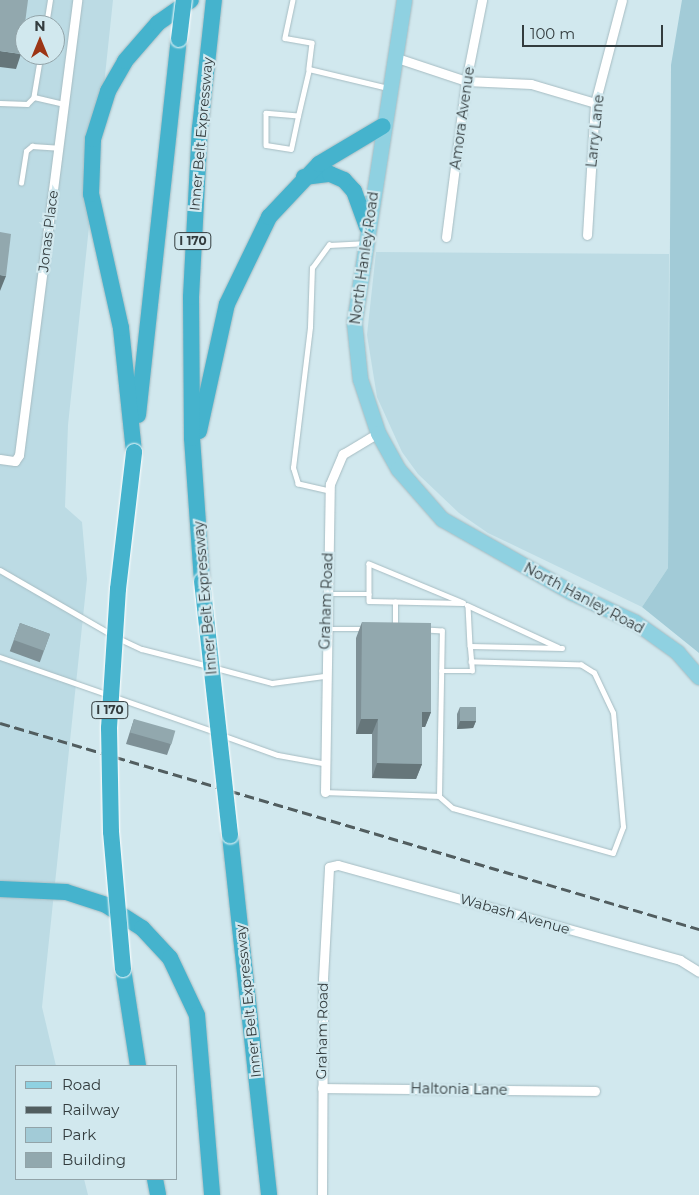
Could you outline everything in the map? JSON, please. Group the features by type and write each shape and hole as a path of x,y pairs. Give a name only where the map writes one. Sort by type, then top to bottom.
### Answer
{"highway":[{"name":"I 170","path":"138,1065 123,969 111,832 109,728 117,598 184,0"},
{"path":"134,452 121,328 91,194 93,139 108,91 125,61 158,23 192,0"},
{"name":"Inner Belt Expressway","path":"213,8 192,255 194,466 230,835 269,1195"},
{"path":"194,466 210,368 227,304 269,217 304,177 383,126"},
{"path":"304,177 330,174 344,180 354,191 366,235"},
{"path":"0,889 66,892 106,904 142,928 170,958 198,1015 212,1195"},
{"path":"0,899 53,901 93,911 132,933 160,961 181,997 192,1039 202,1195"}],"main road":[{"name":"North Hanley Road","path":"404,0 366,235 355,345 378,433 398,469 442,519 573,593 635,622 678,652 699,677"}],"street":[{"name":"Jonas Place","path":"0,459 16,461 77,0"},
{"name":"Amora Avenue","path":"446,237 466,82 482,0"},
{"name":"Larry Lane","path":"587,235 596,104 622,0"},
{"path":"394,57 466,82 531,84 596,104"},
{"name":"Graham Road","path":"325,792 322,763 329,491 343,454 378,433"},
{"name":"Wabash Avenue","path":"329,867 338,864 653,953 699,972"},
{"name":"Graham Road","path":"322,1195 322,1088 329,867"},
{"name":"Haltonia Lane","path":"322,1088 595,1091"}],"lane":[{"path":"48,15 50,0"},
{"path":"293,0 285,38 312,43 309,69 298,116 290,149 266,145 266,113 298,116"},
{"path":"0,103 27,104 34,97 39,65"},
{"path":"309,69 389,88"},
{"path":"34,97 64,104"},
{"path":"21,183 26,151 32,146 58,148"},
{"path":"329,491 298,484 293,468 310,327 312,268 329,245 366,235"},
{"path":"465,604 369,601 369,564 465,604 562,648 470,646"},
{"path":"0,570 82,620 142,649 272,683 324,676"},
{"path":"326,594 369,594"},
{"path":"395,602 395,629"},
{"path":"441,671 472,671 465,604"},
{"path":"326,629 375,629"},
{"path":"385,629 404,630"},
{"path":"423,630 442,631 439,796"},
{"path":"0,657 278,755 322,763"},
{"path":"325,792 439,796 453,808 613,853 623,827 613,713 594,673 582,665 471,662"}],"shaded area":[{"path":"0,0 113,0 68,425 65,507 82,522 87,579 42,1007 56,1065 15,1065 15,1180 84,1180 88,1195 0,1195"},
{"path":"376,252 669,254 668,568 642,607 488,533 459,513 418,474 402,452 377,397 367,335"}],"green space":[{"path":"682,0 699,0 699,653 642,607 668,568 671,65"}],"building":[{"path":"0,0 28,0 26,15 15,15 15,53 0,51"},
{"path":"0,232 11,234 6,276 0,275"},
{"path":"362,622 431,623 431,712 422,712 422,764 377,763 378,719 361,719"},
{"path":"20,623 50,634 44,651 14,640"},
{"path":"460,707 476,707 476,721 460,721"},
{"path":"134,719 175,731 171,744 130,732"}],"railway":[{"path":"0,723 699,929"}]}
